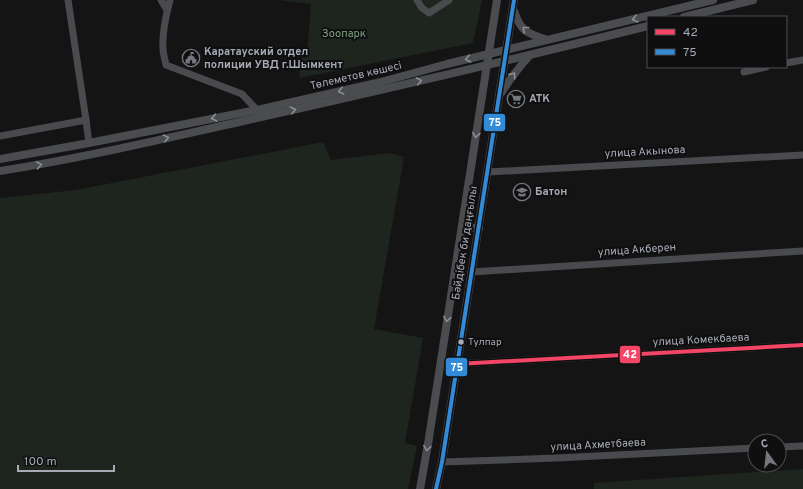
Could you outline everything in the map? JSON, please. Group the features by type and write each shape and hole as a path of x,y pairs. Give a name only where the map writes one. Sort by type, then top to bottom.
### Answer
{"main road":[{"name":"Бәйдібек би даңғылы","path":"420,489 497,0"},
{"name":"Төлеметов көшесі","path":"647,16 714,0"},
{"path":"688,16 753,0"},
{"name":"Бәйдібек би даңғылы","path":"436,489 442,462 514,4"},
{"path":"514,4 520,25 524,31 547,40"},
{"name":"Төлеметов көшесі","path":"0,159 257,110 381,82 488,54 647,16"},
{"name":"Төлеметов көшесі","path":"0,171 113,150 487,66 647,26"},
{"path":"499,97 519,66 530,55"},
{"path":"462,227 479,228"}],"street":[{"path":"68,0 89,143"},
{"path":"161,0 167,10"},
{"path":"170,0 167,10 162,49 166,65 242,94 257,110"},
{"path":"417,0 422,8 429,13 449,0"},
{"path":"787,62 803,60"},
{"path":"744,72 762,68"},
{"path":"0,136 86,120"},
{"name":"улица Акынова","path":"488,172 803,155"},
{"name":"улица Акберен","path":"472,272 803,251"},
{"name":"улица Комекбаева","path":"457,364 803,345"},
{"path":"787,447 803,446"},
{"name":"улица Ахметбаева","path":"442,462 747,448"}],"green space":[{"name":"Зоопарк","path":"279,0 482,0 473,43 299,78 301,58 307,57 311,4"},
{"path":"323,142 331,160 389,153 404,157 374,329 423,338 405,443 417,446 408,489 0,489 0,198 76,190"},
{"path":"803,469 803,489 594,489 594,483 747,473 787,473 787,470"}],"transit line":[{"name":"75","path":"436,489 442,462 514,0"},
{"name":"42","path":"457,364 803,345"}],"place":[{"name":"Каратауский отдел полиции УВД г.Шымкент","path":"191,58"},
{"name":"АТК","path":"516,99"},
{"name":"Батон","path":"522,192"},
{"name":"Тулпар","path":"461,342"}]}
